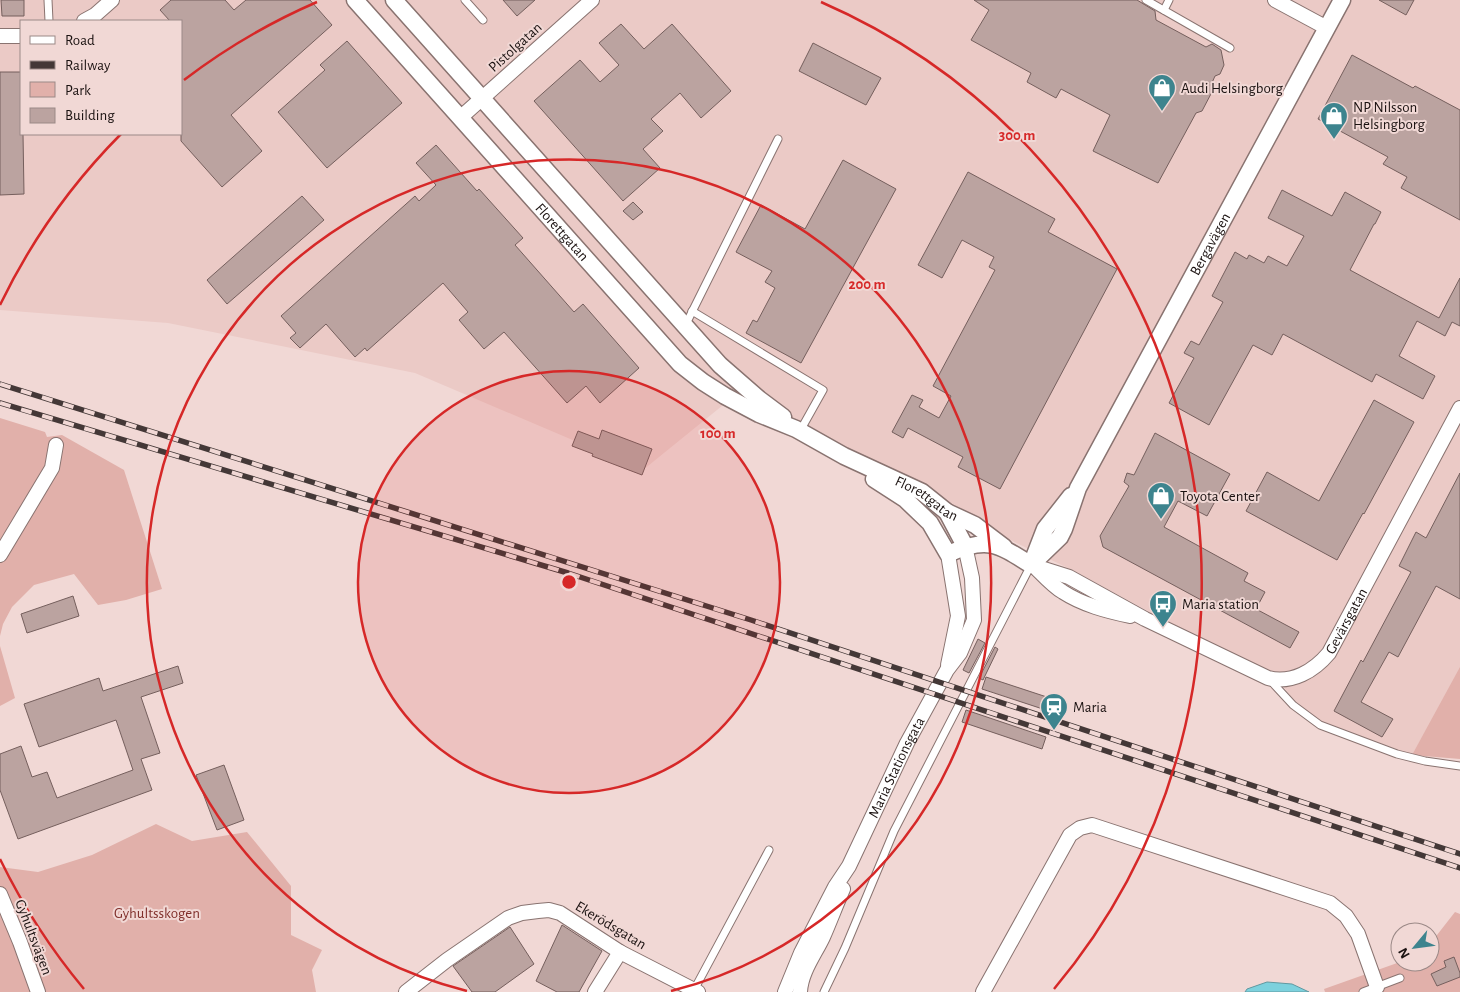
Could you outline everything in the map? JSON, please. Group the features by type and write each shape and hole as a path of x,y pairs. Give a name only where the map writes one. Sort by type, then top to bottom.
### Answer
{"street":[{"path":"86,20 95,15 112,0"},
{"name":"Florettgatan","path":"355,0 680,364 702,382 759,414 798,430 844,456 922,492 947,512 975,525 1004,548"},
{"name":"Florettgatan","path":"394,0 726,371 798,430"},
{"name":"Pistolgatan","path":"460,118 592,0"},
{"path":"1276,0 1327,28"},
{"name":"Bergavägen","path":"1031,564 1045,529 1078,488 1327,28 1339,1"},
{"path":"0,36 20,36"},
{"name":"Gevärsgatan","path":"948,554 965,546 989,544 1004,548 1031,564 1061,592 1082,602 1109,612 1145,619 1268,678 1284,680 1301,675 1318,665 1329,653 1460,408"},
{"path":"0,555 52,468 56,445"},
{"name":"Florettgatan","path":"844,456 876,481 905,498 930,522"},
{"name":"Maria Stationsgata","path":"785,992 805,945 834,887 849,866 907,743 947,670 960,653 974,620 972,578 965,546 947,512"},
{"name":"Maria Stationsgata","path":"930,522 948,554 958,616 947,670"},
{"path":"983,992 1070,835 1080,828 1092,825 1330,902 1346,916 1358,934 1377,987"},
{"name":"Maria Stationsgata","path":"800,992 800,985 807,968 847,880 849,866"},
{"name":"Gyhultsvägen","path":"0,894 38,992"},
{"name":"Ekerödsgatan","path":"406,992 447,960 508,918 522,913 549,910 560,913 620,952 696,991"},
{"path":"595,992 620,952"}],"lane":[{"path":"48,0 48,20"},
{"path":"465,0 482,20"},
{"path":"1146,0 1230,48"},
{"path":"1164,10 1169,0"},
{"path":"685,326 778,139"},
{"path":"692,311 823,390 798,430"},
{"path":"824,992 845,948 894,832 1031,564"},
{"path":"1268,678 1293,705 1320,725 1397,754 1425,761 1460,766"},
{"path":"696,991 769,850"},
{"path":"1363,992 1400,978"}],"shaded area":[{"path":"0,0 1460,0 1460,671 1412,755 1322,722 1291,697 1281,683 1074,571 988,529 733,397 643,470 415,373 168,323 0,310"}],"green space":[{"path":"0,418 45,432 47,437 62,435 124,470 162,589 126,600 98,605 74,574 34,585 12,607 3,624 0,636"},
{"path":"0,646 15,698 0,706"},
{"path":"1460,667 1460,759 1412,755"},
{"name":"Gyhultsskogen","path":"156,824 192,841 247,832 291,886 291,935 322,950 312,970 316,992 0,992 0,867 38,872 92,855"},
{"path":"1455,912 1460,914 1460,992 1325,992 1324,989 1390,966 1390,972 1440,972 1440,931"}],"water":[{"path":"1267,982 1292,984 1309,992 1245,992 1247,989"}],"building":[{"path":"1,0 24,0 24,16 2,16"},
{"path":"171,0 225,0 234,10 246,0 310,0 332,25 231,115 262,151 222,187 181,141 182,20 169,20 160,10"},
{"path":"503,0 535,0 517,16"},
{"path":"974,0 1137,0 1155,11 1156,20 1206,47 1212,44 1221,50 1224,65 1220,74 1215,76 1211,85 1213,90 1202,111 1196,113 1158,183 1093,151 1110,115 1061,89 1056,98 1027,82 1031,73 971,40 989,10"},
{"path":"1379,0 1414,0 1406,15"},
{"path":"621,24 644,49 672,24 731,91 701,118 680,93 651,119 663,131 643,149 660,168 623,201 534,101 580,60 600,82 619,65 599,43"},
{"path":"347,41 402,103 327,168 278,112 325,70 320,65"},
{"path":"813,43 881,78 866,105 799,71"},
{"path":"1352,55 1413,88 1415,86 1460,110 1460,220 1401,188 1407,177 1383,164 1388,157 1318,119"},
{"path":"0,72 20,72 20,135 23,135 24,194 0,195"},
{"path":"436,145 523,238 515,245 574,312 583,304 639,368 600,403 586,386 567,403 504,332 484,349 459,320 468,312 443,283 367,351 365,348 355,357 326,324 300,348 290,338 296,333 281,316 415,196 419,201 436,185 416,163"},
{"path":"843,160 896,189 801,363 746,333 753,320 757,322 775,288 765,282 772,271 736,252 761,205 805,229"},
{"path":"968,172 1055,219 1048,232 1117,269 1000,489 958,467 963,457 908,428 903,438 892,432 912,395 923,400 919,407 939,418 951,396 933,386 995,270 989,267 994,257 962,240 942,278 918,265"},
{"path":"1282,190 1332,216 1345,192 1381,212 1350,270 1439,318 1460,278 1460,326 1452,322 1445,336 1417,321 1399,356 1435,376 1423,399 1376,374 1372,382 1283,334 1272,355 1253,345 1209,425 1169,403 1194,358 1184,353 1191,341 1199,345 1223,302 1212,296 1235,252 1247,259 1249,255 1264,263 1268,256 1287,266 1304,236 1268,218"},
{"path":"302,196 324,220 227,304 207,280"},
{"path":"633,202 643,212 633,220 623,211"},
{"path":"1374,400 1414,422 1337,560 1246,511 1267,472 1319,501"},
{"path":"602,430 652,449 642,475 592,456 593,454 572,446 578,431 599,439"},
{"path":"1155,433 1230,474 1207,516 1178,501 1164,527 1248,573 1244,581 1265,592 1256,609 1299,632 1290,648 1103,547 1100,536 1129,486 1124,482 1127,473 1134,475"},
{"path":"1460,473 1460,599 1436,586 1398,657 1389,652 1361,702 1393,719 1382,737 1334,711 1361,660 1363,662 1411,572 1399,566 1416,532 1426,538"},
{"path":"73,596 79,616 27,633 21,614"},
{"path":"978,639 985,643 969,673 963,670"},
{"path":"995,647 998,649 983,680 979,678"},
{"path":"178,666 183,683 141,697 160,753 141,759 152,790 18,839 0,790 0,754 21,746 32,777 47,772 57,798 133,770 116,720 39,747 24,704 99,678 103,691"},
{"path":"986,677 1065,703 1061,715 982,689"},
{"path":"966,710 1046,737 1042,749 962,722"},
{"path":"224,765 244,820 217,830 196,775"},
{"path":"562,925 602,951 579,992 557,992 536,981"},
{"path":"510,927 534,964 495,992 472,992 453,966"},
{"path":"1454,957 1460,977 1437,986 1431,974 1440,972 1440,970 1446,967 1444,961"}],"railway":[{"path":"0,384 751,620 1460,854"},
{"path":"0,403 568,573 1460,868"}],"place":[{"name":"Audi Helsingborg","path":"1162,112"},
{"name":"NP Nilsson Helsingborg","path":"1334,140"},
{"name":"Toyota Center","path":"1161,520"},
{"name":"Maria station","path":"1163,628"},
{"name":"Maria","path":"1054,731"}]}
